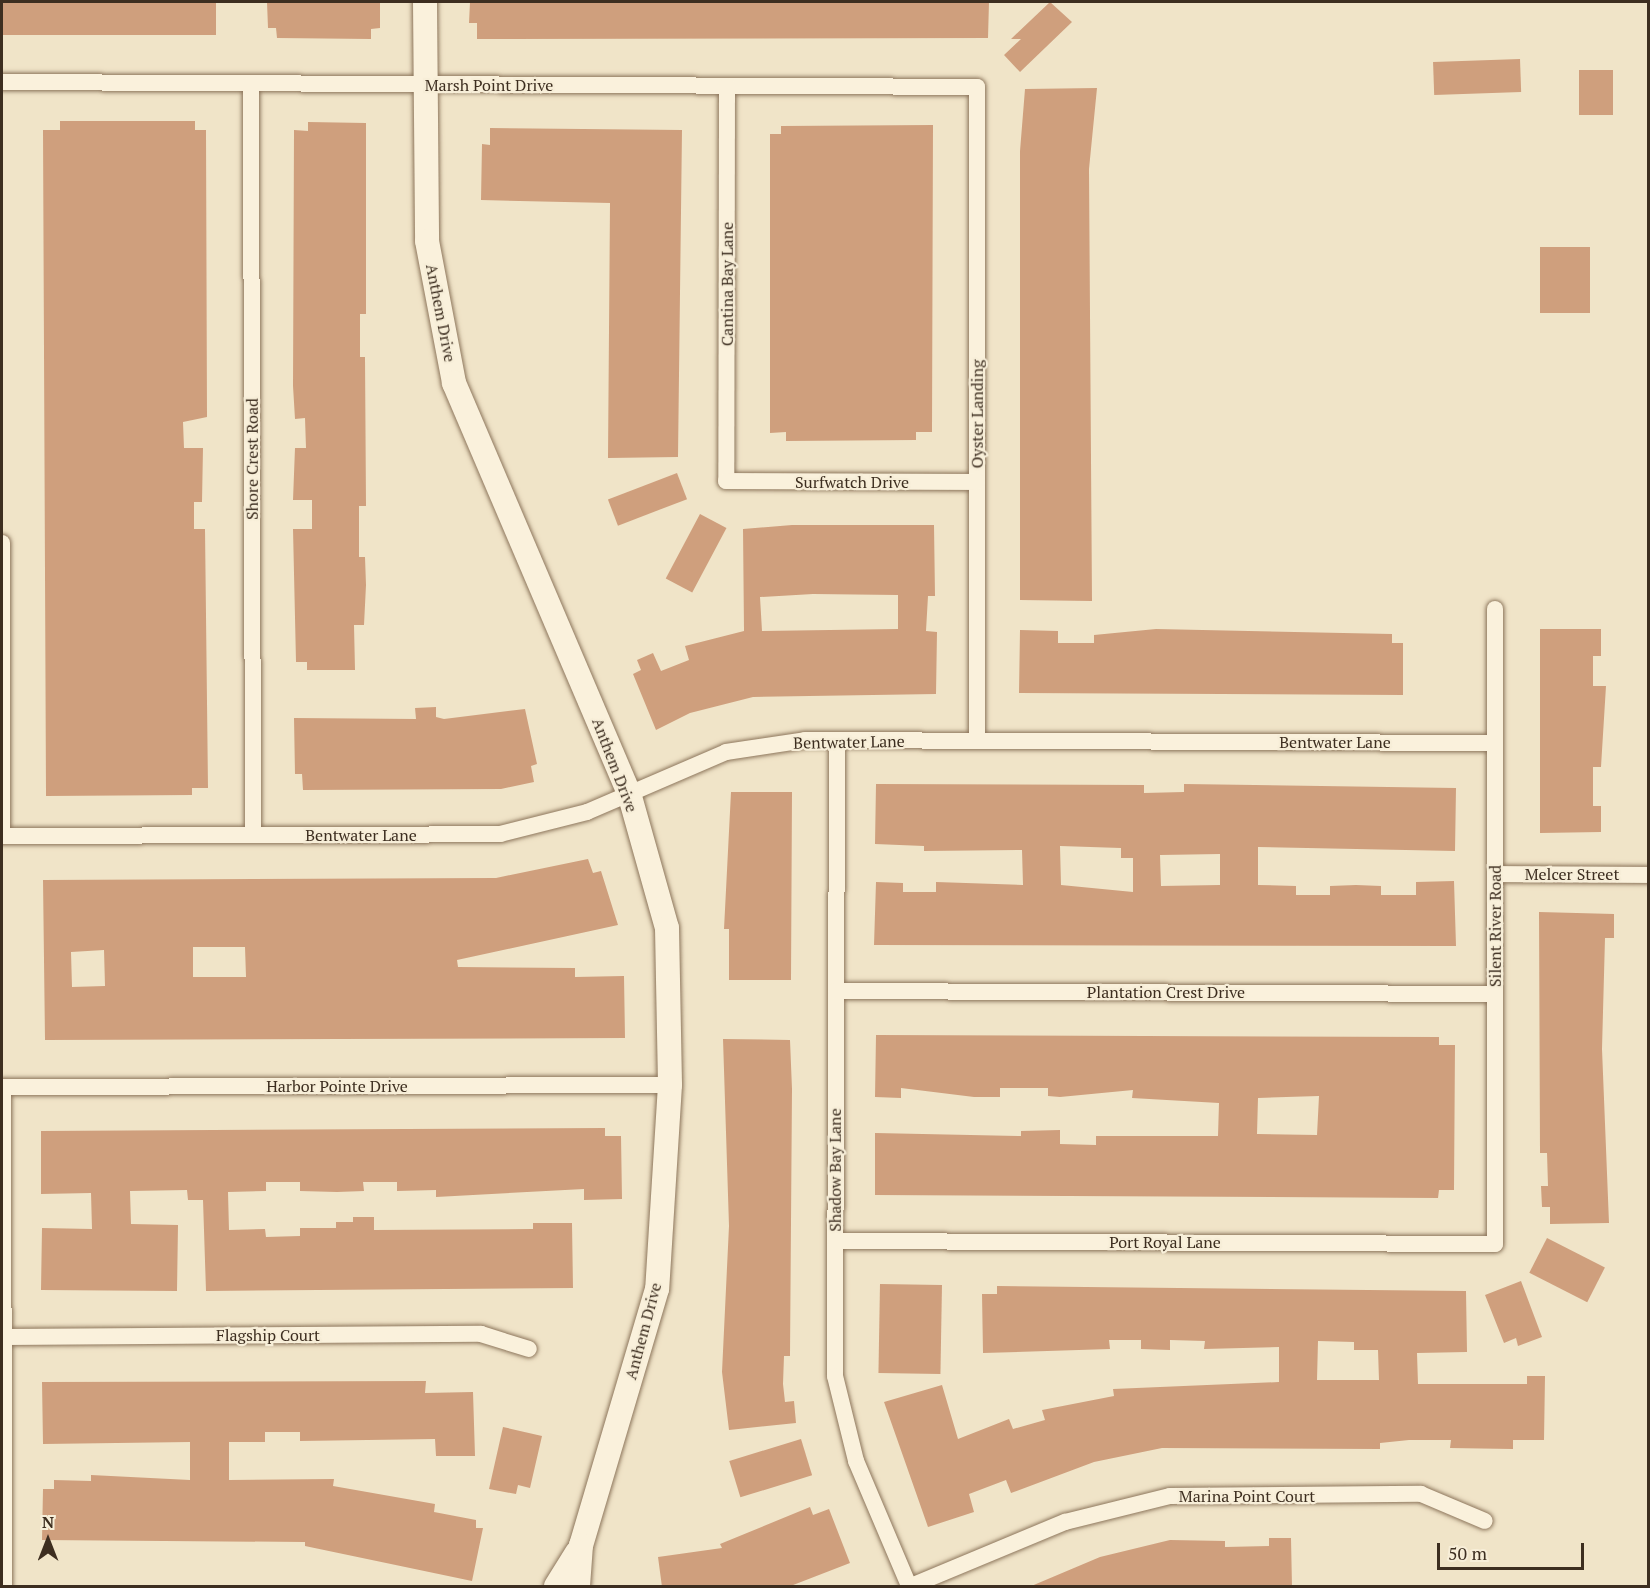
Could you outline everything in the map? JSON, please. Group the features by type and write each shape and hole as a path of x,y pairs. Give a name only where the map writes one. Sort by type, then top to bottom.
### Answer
{"street":[{"name":"Anthem Drive","path":"425,2 427,241 454,383 629,793 667,928 670,1085 657,1289 581,1545 578,1587"},
{"name":"Marsh Point Drive","path":"2,82 977,87"},
{"name":"Shore Crest Road","path":"251,84 253,835"},
{"name":"Cantina Bay Lane","path":"726,481 727,86"},
{"name":"Oyster Landing","path":"977,87 977,741"},
{"name":"Surfwatch Drive","path":"726,481 977,482"},
{"path":"2,543 2,836"},
{"name":"Silent River Road","path":"1495,609 1495,1244"},
{"name":"Bentwater Lane","path":"2,836 500,834 587,812 726,752 837,740 1495,743"},
{"name":"Shadow Bay Lane","path":"837,740 835,1376 856,1461 910,1587"},
{"name":"Melcer Street","path":"1495,874 1648,874"},
{"name":"Plantation Crest Drive","path":"836,991 1495,994"},
{"name":"Harbor Pointe Drive","path":"3,1087 670,1085"},
{"path":"3,1087 4,1587"},
{"name":"Port Royal Lane","path":"835,1241 1495,1244"},
{"name":"Flagship Court","path":"4,1337 481,1334 529,1349"},
{"name":"Marina Point Court","path":"910,1587 1065,1522 1170,1496 1421,1494 1485,1521"},
{"name":"Anthem Drive","path":"556,1587 581,1545"}],"building":[{"path":"2,2 216,2 216,35 2,35"},
{"path":"267,2 380,2 380,28 371,29 371,39 277,38 276,28 268,28"},
{"path":"470,2 989,2 988,38 477,39 477,23 469,23"},
{"path":"1050,2 1072,22 1020,72 1004,55 1021,39 1011,39"},
{"path":"1520,59 1521,92 1434,95 1433,62"},
{"path":"1579,70 1613,70 1613,115 1579,115"},
{"path":"1097,88 1089,169 1092,601 1020,600 1020,151 1025,89"},
{"path":"60,121 195,121 195,130 206,130 207,417 183,422 184,448 203,448 202,502 194,502 194,529 205,529 208,788 192,788 192,795 46,796 43,130 60,130"},
{"path":"308,122 366,123 366,314 360,314 360,357 365,357 366,506 359,506 359,557 365,557 366,585 364,625 354,625 355,670 307,670 307,662 296,662 293,529 312,529 312,500 293,500 295,448 306,448 305,418 295,419 293,386 294,130 308,131"},
{"path":"933,125 932,432 916,432 916,440 786,441 786,432 770,433 770,134 781,134 781,126"},
{"path":"490,128 682,130 678,457 608,458 610,203 481,200 482,144 490,145"},
{"path":"1540,247 1590,247 1590,313 1540,313"},
{"path":"677,473 687,499 618,526 608,500"},
{"path":"700,514 726,528 692,593 666,578"},
{"path":"792,525 934,525 935,596 928,596 926,631 937,632 936,694 753,697 690,713 656,730 633,674 641,670 637,660 653,653 661,671 689,660 685,646 744,631 743,529","holes":["813,594 898,595 898,629 762,631 760,597"]},
{"path":"1156,629 1392,634 1392,643 1403,643 1403,695 1019,693 1020,630 1058,631 1058,643 1094,643 1094,635"},
{"path":"1540,629 1601,629 1601,656 1593,656 1593,686 1606,686 1601,767 1593,767 1593,806 1601,806 1601,832 1540,833"},
{"path":"436,707 436,717 444,719 525,709 537,764 531,766 534,782 501,789 303,790 302,774 295,774 294,718 416,719 415,708"},
{"path":"876,784 1144,785 1144,793 1184,792 1184,784 1456,788 1455,851 1258,847 1258,885 1296,886 1296,895 1330,895 1330,886 1356,885 1381,886 1381,895 1416,895 1416,882 1454,881 1456,946 874,945 876,882 903,883 903,892 936,892 936,882 1023,885 1022,850 924,851 924,846 875,844","holes":["1060,846 1121,848 1121,858 1133,858 1133,892 1061,885","1220,854 1220,885 1161,886 1160,855"]},
{"path":"731,792 792,792 791,980 729,980 729,929 724,929"},
{"path":"588,859 593,873 601,871 618,925 457,960 458,967 575,968 575,977 624,976 625,1038 45,1040 43,880 496,878","holes":["193,947 245,947 246,977 193,977","104,950 105,986 72,987 71,952"]},
{"path":"1539,912 1614,914 1614,938 1605,938 1602,1049 1609,1223 1550,1224 1550,1207 1542,1207 1541,1186 1548,1186 1547,1153 1540,1153"},
{"path":"876,1035 1439,1037 1439,1045 1455,1045 1454,1190 1439,1190 1438,1198 875,1195 875,1133 1021,1136 1021,1131 1060,1130 1060,1144 1096,1145 1096,1136 1218,1136 1219,1103 1132,1098 1133,1090 1060,1097 1048,1096 1048,1088 1000,1088 1000,1097 974,1097 901,1088 901,1098 875,1097","holes":["1319,1096 1317,1135 1257,1134 1258,1098"]},
{"path":"723,1039 790,1040 792,1089 790,1356 784,1356 783,1384 785,1402 794,1401 796,1423 729,1430 722,1372 729,1226"},
{"path":"605,1128 605,1136 621,1136 622,1199 584,1200 584,1189 436,1197 436,1190 397,1191 397,1182 363,1182 364,1191 337,1192 300,1191 300,1182 266,1182 266,1191 228,1192 229,1230 265,1229 266,1237 300,1236 300,1228 336,1228 336,1222 353,1222 353,1217 374,1217 374,1230 533,1229 533,1223 572,1223 573,1288 206,1291 203,1200 188,1200 187,1190 130,1191 131,1224 178,1225 177,1291 41,1290 42,1228 92,1229 91,1193 41,1194 41,1131"},
{"path":"1547,1238 1605,1268 1587,1302 1529,1273"},
{"path":"1521,1281 1542,1337 1518,1346 1516,1338 1504,1343 1485,1295"},
{"path":"880,1284 942,1285 940,1374 878,1373"},
{"path":"997,1286 1466,1291 1467,1352 1417,1353 1418,1384 1527,1384 1527,1376 1545,1376 1544,1440 1513,1440 1513,1449 1450,1448 1451,1440 1380,1443 1380,1449 1162,1448 1094,1462 1011,1493 1006,1480 969,1494 974,1512 928,1527 884,1402 942,1385 958,1439 1009,1419 1013,1429 1045,1420 1042,1410 1114,1396 1113,1389 1279,1382 1279,1347 1204,1349 1205,1341 1170,1340 1170,1350 1141,1349 1141,1340 1109,1340 1110,1349 983,1353 982,1294 997,1294","holes":["1318,1341 1354,1342 1354,1350 1378,1350 1379,1380 1317,1380"]},
{"path":"426,1381 425,1393 473,1392 475,1456 436,1456 435,1439 300,1441 300,1432 265,1432 265,1442 229,1442 229,1480 334,1479 333,1486 435,1504 434,1512 476,1520 476,1528 483,1528 472,1581 305,1546 305,1542 42,1540 43,1489 54,1489 54,1480 91,1481 91,1475 190,1480 190,1442 43,1444 42,1382"},
{"path":"503,1427 542,1436 530,1488 518,1485 516,1494 489,1489"},
{"path":"801,1439 812,1475 740,1497 729,1461"},
{"path":"810,1507 813,1515 829,1509 850,1563 788,1587 662,1587 658,1557 722,1548 720,1544"},
{"path":"1269,1538 1291,1538 1292,1587 1029,1587 1100,1557 1170,1540 1225,1541 1225,1547 1269,1546"}]}
